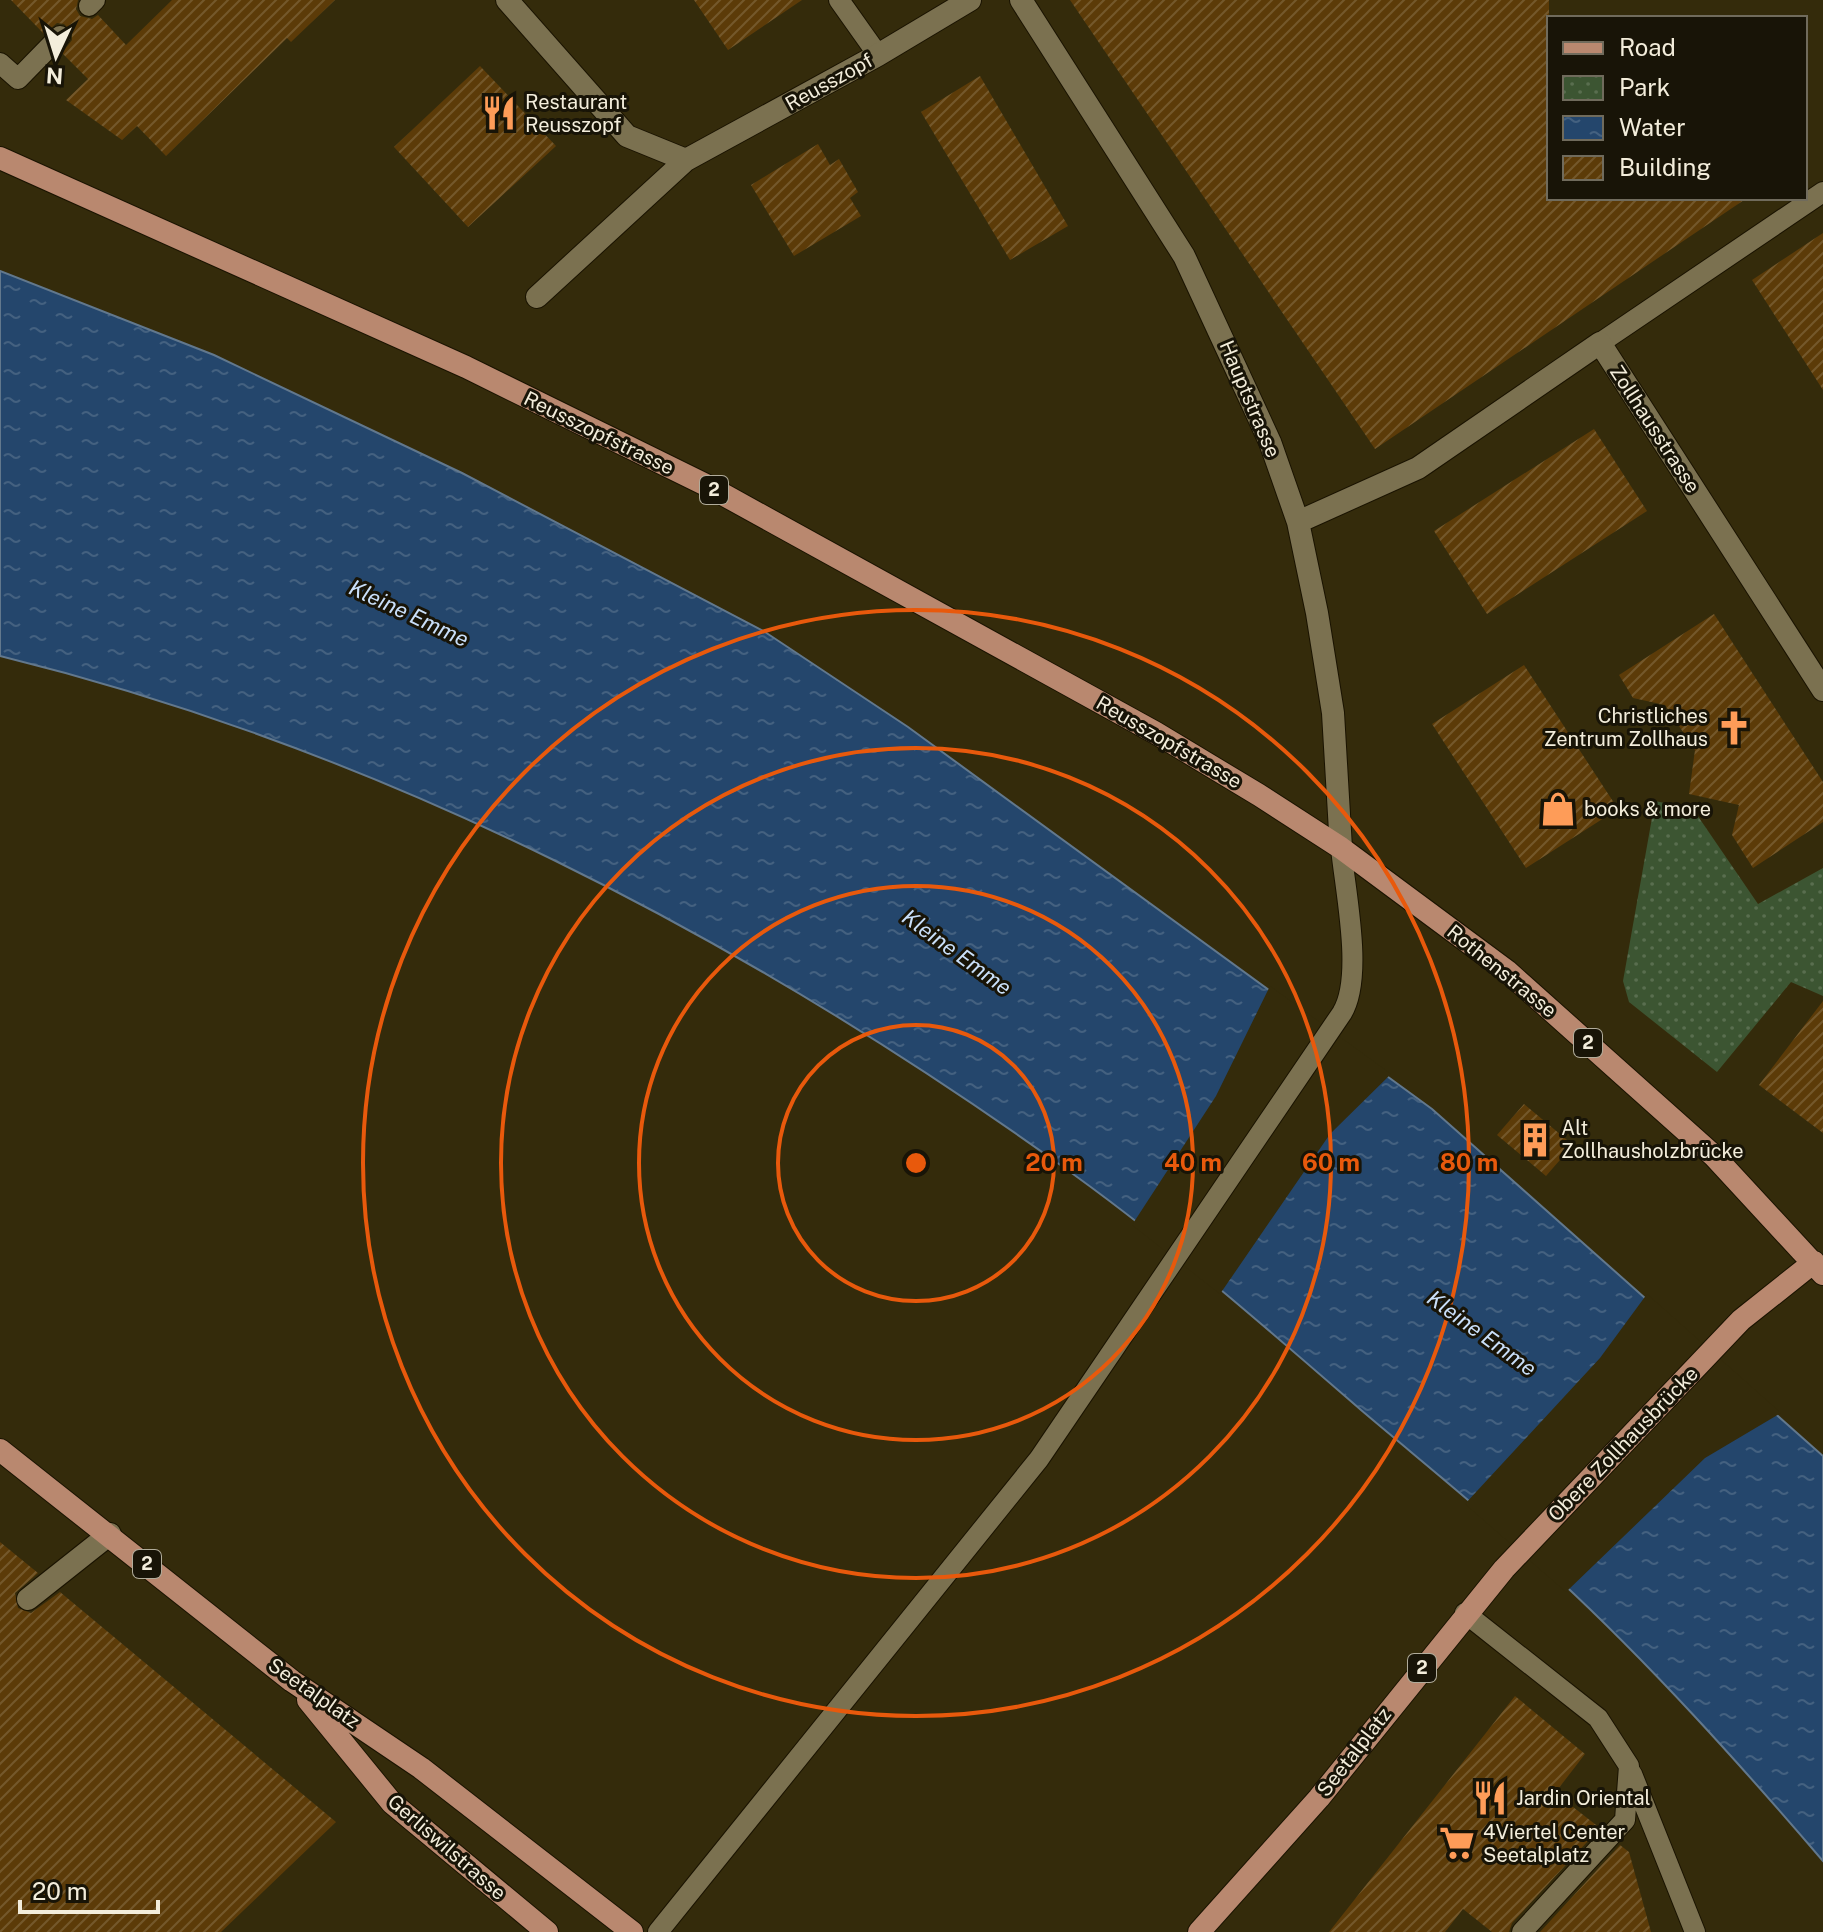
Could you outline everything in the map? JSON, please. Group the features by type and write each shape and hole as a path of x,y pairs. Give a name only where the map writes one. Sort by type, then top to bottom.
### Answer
{"main road":[{"name":"Reusszopfstrasse","path":"0,158 466,367 706,485 1156,733 1341,848"},
{"name":"Rothenstrasse","path":"1341,848 1507,971 1714,1156 1820,1263"},
{"name":"Obere Zollhausbrücke","path":"1504,1569 1741,1320 1820,1263"},
{"name":"Seetalplatz","path":"0,1450 292,1681 421,1768 632,1932"},
{"name":"Seetalplatz","path":"1199,1932 1319,1798 1465,1613 1504,1569"},
{"name":"Gerliswilstrasse","path":"292,1681 392,1803 547,1932"}],"street":[{"path":"507,0 627,136 686,160"},
{"name":"Reusszopf","path":"537,297 686,160 878,55 970,0"},
{"name":"Hauptstrasse","path":"1021,0 1184,256 1245,383 1298,522 1333,713 1341,848"},
{"name":"Zollhausstrasse","path":"1298,522 1418,468 1600,343 1823,690"},
{"path":"28,1599 110,1534"}],"lane":[{"path":"839,0 878,55"},
{"path":"0,63 18,79 60,36"},
{"path":"1600,343 1823,192"},
{"path":"658,1932 1039,1459 1342,1013 1352,978 1341,848"},
{"path":"1465,1613 1598,1718 1629,1766 1695,1932"},
{"path":"1522,1932 1625,1820 1629,1766"}],"green space":[{"path":"1655,801 1693,809 1758,904 1823,868 1823,996 1791,982 1717,1072 1629,1002 1623,981"}],"water":[{"name":"Kleine Emme","path":"0,271 214,355 462,473 765,632 908,727 1432,1109 1823,1456 1823,1861 1660,1680 1591,1610 1508,1534 1175,1252 1059,1164 938,1081 813,1002 684,928 553,860 419,798 282,743 142,695 0,656"}],"pier":[{"path":"1270,986 1391,1074 1330,1134 1220,1294 1132,1225 1216,1096"},
{"path":"1647,1294 1781,1413 1705,1458 1566,1592 1465,1504 1600,1358"}],"building":[{"path":"11,0 78,0 76,9 80,16 92,19 98,15 126,45 172,0 335,0 291,42 287,38 166,156 137,126 122,140 66,100 88,79 62,53 72,40 72,32 64,24 57,23 44,34"},
{"path":"694,0 802,0 728,50"},
{"path":"1070,0 1549,0 1547,200 1744,200 1375,449"},
{"path":"480,66 556,146 468,227 394,147"},
{"path":"980,76 1068,226 1010,260 921,112"},
{"path":"818,144 830,165 839,159 858,192 850,198 861,216 794,256 751,185"},
{"path":"1823,233 1823,390 1752,280"},
{"path":"1594,429 1647,511 1487,614 1434,531"},
{"name":"Christliches Zentrum Zollhaus","path":"1714,614 1823,782 1823,822 1753,868 1732,835 1739,805 1689,794 1695,750 1665,705 1633,698 1619,675"},
{"path":"1524,665 1618,809 1526,868 1432,724"},
{"path":"1823,1001 1823,1133 1759,1085"},
{"name":"Alt Zollhausholzbrücke","path":"1524,1104 1573,1145 1546,1176 1497,1135"},
{"path":"0,1542 38,1573 15,1593 18,1608 31,1613 60,1592 336,1822 221,1932 0,1932"},
{"name":"4Viertel Center Seetalplatz","path":"1515,1696 1585,1754 1555,1793 1600,1828 1512,1923 1509,1932 1492,1932 1463,1909 1445,1932 1329,1932"},
{"path":"1620,1845 1629,1852 1651,1932 1540,1932"}],"place":[{"name":"Restaurant Reusszopf","path":"499,113"},
{"name":"Christliches Zentrum Zollhaus","path":"1734,728"},
{"name":"books & more","path":"1558,809"},
{"name":"Alt Zollhausholzbrücke","path":"1535,1140"},
{"name":"Jardin Oriental","path":"1490,1798"},
{"name":"4Viertel Center Seetalplatz","path":"1457,1843"}]}
